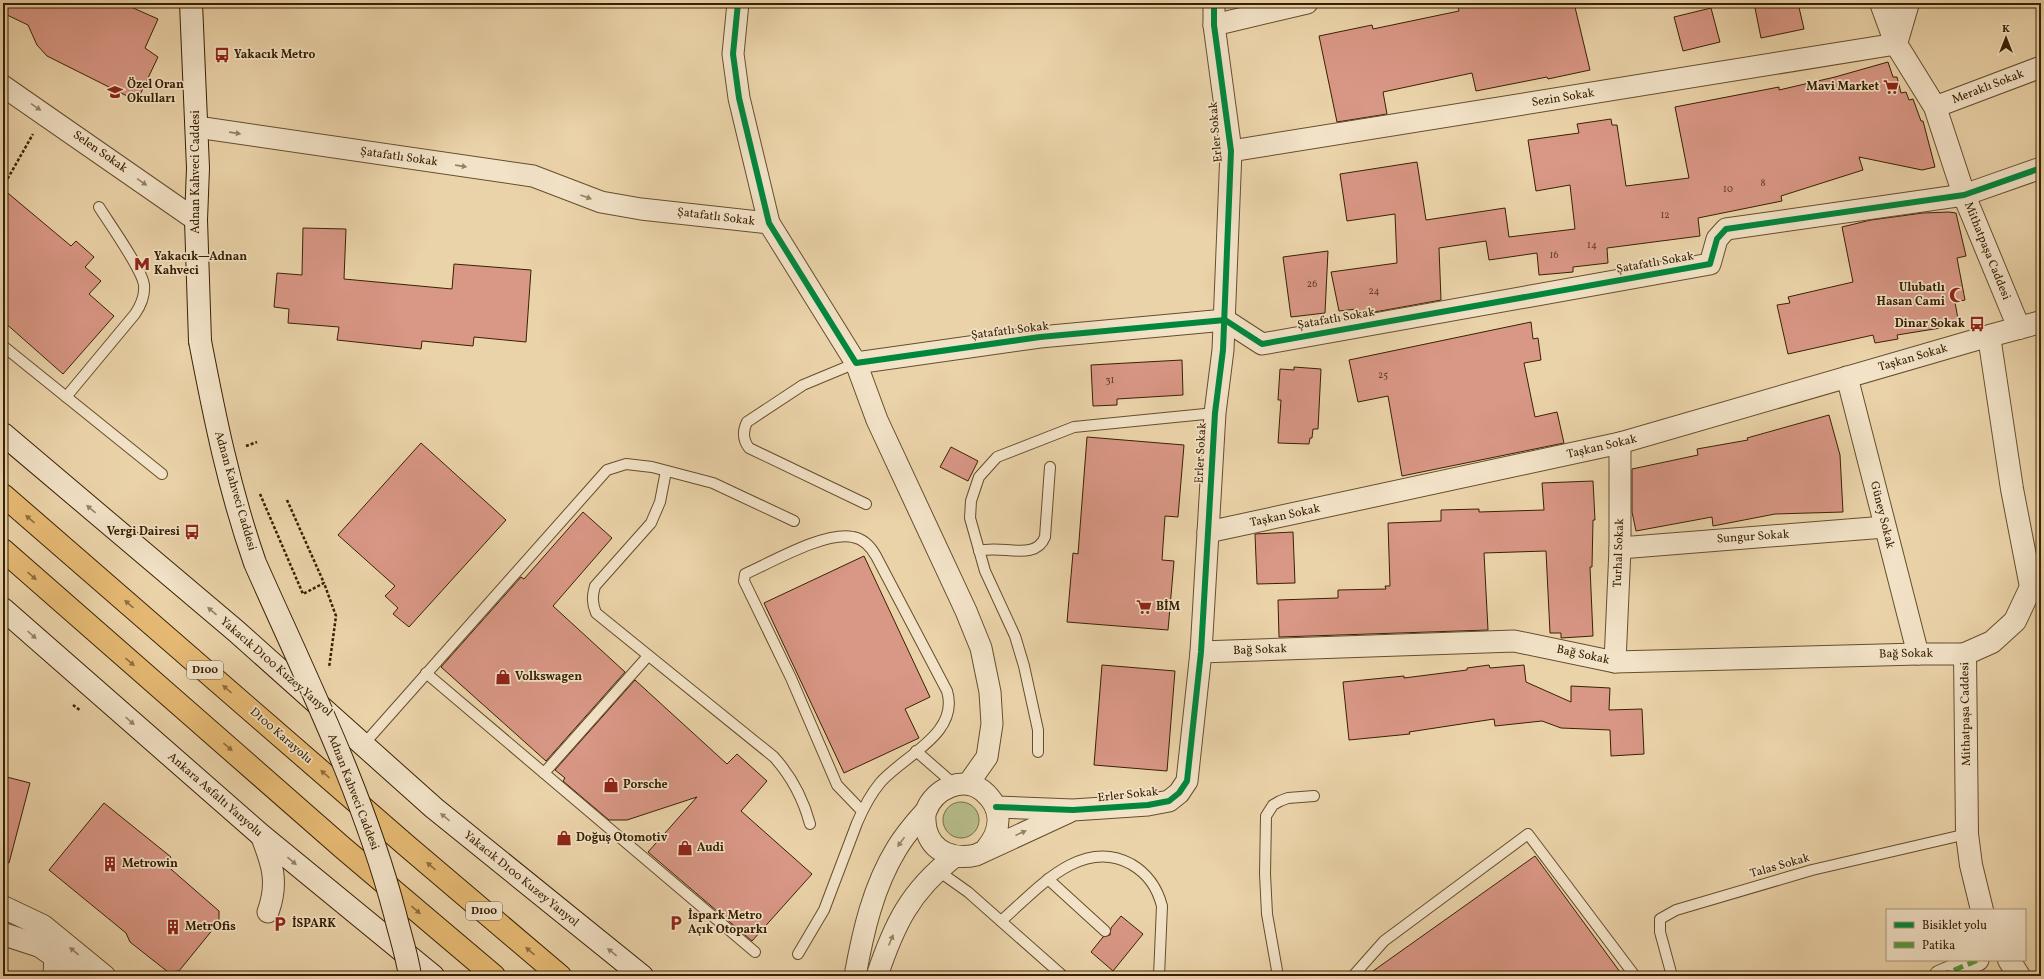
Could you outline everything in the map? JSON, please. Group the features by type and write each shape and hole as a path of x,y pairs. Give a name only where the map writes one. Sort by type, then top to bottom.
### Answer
{"highway":[{"name":"D100 Karayolu","path":"3,495 407,846 560,976"},
{"path":"3,550 331,838 494,976"}],"main road":[{"name":"Adnan Kahveci Caddesi","path":"191,3 198,168 196,220 200,341 220,446 245,534 255,563 345,768 363,813 389,892 410,976"},
{"name":"Mithatpaşa Caddesi","path":"1881,3 1896,44 1935,107 1964,195 2019,328"},
{"path":"1896,44 1908,3"},
{"path":"1989,336 2041,322"},
{"name":"Mithatpaşa Caddesi","path":"1982,909 1971,865 1967,834 1965,654 1992,642 2016,621 2031,587 2012,489 1989,336"},
{"name":"Yakacık D100 Kuzey Yanyol","path":"3,434 236,631 434,808 642,976"},
{"name":"Ankara Asfaltı Yanyolu","path":"3,609 261,835 433,976"},
{"path":"3,907 43,926 104,976"},
{"path":"3,934 40,946 54,966 82,976"},
{"path":"2009,961 2019,976"}],"street":[{"path":"738,3 733,54 739,98 769,223"},
{"name":"Erler Sokak","path":"996,808 1073,810 1148,805 1169,801 1179,793 1187,781 1201,652 1215,413 1225,320 1231,151 1214,25 1214,3"},
{"path":"1214,25 1307,3"},
{"name":"Sezin Sokak","path":"1231,151 1896,44"},
{"name":"Meraklı Sokak","path":"1935,107 2041,67"},
{"name":"Selen Sokak","path":"3,86 196,220"},
{"name":"Şatafatlı Sokak","path":"196,127 533,176 601,202 641,209 769,223 856,362 1040,337 1225,320 1262,344 1710,264 1717,239 1726,229 1964,195"},
{"path":"1964,195 2041,168"},
{"name":"Taşkan Sokak","path":"1208,532 1620,443 1989,336"},
{"path":"854,976 860,947 879,883 897,848 925,812 933,798 942,790 961,784 987,757 992,724 990,692 981,648 966,611 877,420 856,362"},
{"name":"Güney Sokak","path":"1847,377 1918,654"},
{"name":"Turhal Sokak","path":"1615,662 1620,548 1620,443"},
{"name":"Sungur Sokak","path":"1620,548 1885,527"},
{"name":"Bağ Sokak","path":"1201,652 1514,641 1615,662 1965,654"},
{"path":"961,784 980,788 990,796 996,808 999,818 998,830 993,841 986,849"},
{"path":"925,812 928,834 934,845 943,852 954,857 965,858 976,855 986,849 1073,810"},
{"path":"261,835 272,862 274,878 272,902 268,912"},
{"path":"877,976 902,913 917,891 937,870 954,857"},
{"path":"1940,976 1976,961"}],"lane":[{"path":"66,397 135,314 142,301 144,292 141,275 99,207"},
{"path":"3,346 162,474"},
{"path":"856,362 803,385 769,409 747,422 744,427 744,438 750,448 866,504"},
{"path":"1038,752 1038,730 1024,666 1015,636 985,571 970,518 971,501 979,477 997,457 1074,427 1215,413"},
{"path":"364,744 607,470 626,464 666,471 713,482 794,521"},
{"path":"979,551 994,548 1029,552 1043,543 1045,537 1050,467"},
{"path":"666,471 660,502 651,523 600,579 592,595 592,604 596,613 774,757 794,781 801,794 810,824"},
{"path":"798,954 824,910 862,811 879,783 894,768 934,737 949,713 950,698 944,684 871,548 864,542 850,536 821,540 745,574 744,580 791,678 838,786 862,811"},
{"path":"544,773 648,656"},
{"path":"426,673 755,952"},
{"path":"916,751 961,784"},
{"path":"1278,976 1267,914 1265,874 1266,816 1273,805 1280,801 1288,798 1314,796"},
{"path":"1353,976 1384,941 1528,834 1636,976"},
{"name":"Talas Sokak","path":"1672,976 1660,932 1660,918 1676,910 1812,870 1967,834"},
{"path":"1001,921 1048,879 1081,859 1093,857 1117,859 1128,863 1143,873 1156,888 1162,906 1159,976"},
{"path":"937,870 968,892 1063,976"},
{"path":"1048,879 1105,931"}],"path":[{"path":"3,175 8,178 45,114"},
{"path":"240,448 257,442"},
{"path":"259,492 303,594 324,583"},
{"path":"287,500 324,583 336,616 329,670"}],"green space":[{"path":"964,802 974,807 978,813 978,827 974,833 968,837 958,838 948,833 944,827 943,817 948,807 954,803"}],"building":[{"path":"3,3 122,3 158,19 145,48 158,57 137,101 47,56 37,45 28,25 3,13"},
{"path":"1457,3 1574,3 1590,70 1548,79 1547,77 1476,91 1472,73 1383,92 1387,114 1337,122 1319,36 1372,25 1373,29 1459,11"},
{"path":"1754,3 1798,3 1804,29 1761,38"},
{"path":"1711,8 1720,42 1683,51 1674,17"},
{"path":"1888,62 1893,77 1897,77 1901,93 1906,92 1909,100 1913,99 1921,121 1923,121 1935,167 1922,170 1859,157 1863,170 1781,196 1782,201 1698,218 1700,236 1607,248 1608,263 1573,267 1573,272 1539,275 1537,253 1489,260 1486,241 1439,248 1441,300 1358,315 1357,309 1339,311 1331,272 1397,263 1395,214 1347,221 1340,174 1417,162 1426,220 1505,208 1509,237 1575,229 1570,185 1536,191 1528,140 1579,133 1577,124 1611,119 1612,125 1617,125 1626,186 1689,178 1675,107 1779,87 1779,90 1835,77"},
{"path":"3,189 71,246 76,241 94,257 85,267 101,281 89,294 114,316 63,374 3,321"},
{"path":"1923,213 1956,213 1966,256 1957,258 1965,300 1955,302 1959,325 1897,335 1898,339 1875,343 1873,335 1788,354 1777,305 1790,303 1788,297 1853,282 1842,227 1871,220"},
{"path":"303,228 346,229 344,279 452,289 454,264 531,270 526,342 474,337 473,346 422,341 421,349 337,340 339,327 288,323 289,309 274,307 277,273 302,275"},
{"path":"1328,251 1325,313 1291,317 1283,257"},
{"path":"1531,322 1533,339 1538,338 1541,360 1524,363 1535,417 1557,412 1564,443 1402,476 1388,396 1358,402 1349,360"},
{"path":"1182,360 1183,395 1117,399 1117,405 1093,406 1091,365"},
{"path":"1294,367 1321,369 1318,429 1313,429 1312,438 1310,438 1309,444 1278,443 1281,400 1278,400 1280,369 1294,370"},
{"path":"1829,415 1840,455 1843,512 1775,514 1713,526 1712,517 1636,531 1632,512 1632,469 1698,455 1697,449 1748,440 1747,438"},
{"path":"1087,437 1184,445 1178,517 1165,516 1162,560 1174,561 1168,630 1067,622 1073,553 1078,554"},
{"path":"421,443 506,520 409,627 393,614 398,608 385,596 395,586 338,535"},
{"path":"951,447 978,461 968,481 940,467"},
{"path":"1593,481 1595,520 1593,520 1592,567 1590,567 1593,636 1561,638 1561,633 1550,633 1546,551 1484,553 1488,630 1279,637 1278,600 1338,598 1338,590 1386,589 1385,586 1390,586 1388,523 1441,521 1441,510 1479,509 1479,512 1544,510 1542,483"},
{"path":"583,512 612,538 553,606 625,672 546,761 441,667 521,577 524,579"},
{"path":"1293,532 1295,583 1257,584 1255,534"},
{"path":"864,556 930,697 905,709 919,738 844,773 764,603"},
{"path":"1102,665 1175,671 1167,771 1094,765"},
{"path":"1489,665 1490,668 1524,665 1526,682 1571,702 1571,686 1610,688 1609,710 1642,709 1644,754 1611,756 1610,730 1561,728 1542,721 1495,726 1494,719 1409,732 1410,734 1349,740 1343,682 1404,676 1404,678 1467,670 1467,668"},
{"path":"635,680 727,764 737,754 767,781 741,811 812,874 752,941 648,852 697,797 627,820 609,820 563,781 565,778 555,770"},
{"path":"3,776 30,783 9,863 3,862"},
{"path":"104,803 171,857 165,864 219,911 218,923 179,971 168,972 130,942 126,933 49,870"},
{"path":"1535,856 1623,976 1366,976"},
{"path":"1121,916 1143,934 1113,971 1091,952 1103,937 1110,935 1111,928"}],"marked path":[{"path":"1940,976 1976,961"}],"cycle path":[{"path":"738,3 733,54 739,98 769,223 856,363 1040,337 1225,320 1262,344 1710,264 1717,239 1726,229 1964,195 2041,168"},
{"path":"996,807 1073,810 1148,805 1169,801 1179,793 1187,781 1201,652 1215,413 1223,350 1231,151 1214,25 1214,3"}],"place":[{"name":"Yakacık Metro","path":"222,55"},
{"name":"Mavi Market","path":"1891,87"},
{"name":"Özel Oran Okulları","path":"115,92"},
{"name":"Yakacık—Adnan Kahveci","path":"142,264"},
{"name":"Ulubatlı Hasan Cami","path":"1957,295"},
{"name":"Di̇nar Sokak","path":"1977,324"},
{"name":"Vergi Dairesi","path":"192,532"},
{"name":"BİM","path":"1144,607"},
{"name":"Volkswagen","path":"503,677"},
{"name":"Porsche","path":"611,785"},
{"name":"Doğuş Otomotiv","path":"564,838"},
{"name":"Audi","path":"685,848"},
{"name":"Metrowin","path":"110,864"},
{"name":"İspark Metro Açık Otoparkı","path":"676,923"},
{"name":"İSPARK","path":"280,924"},
{"name":"MetrOfis","path":"173,927"}]}
